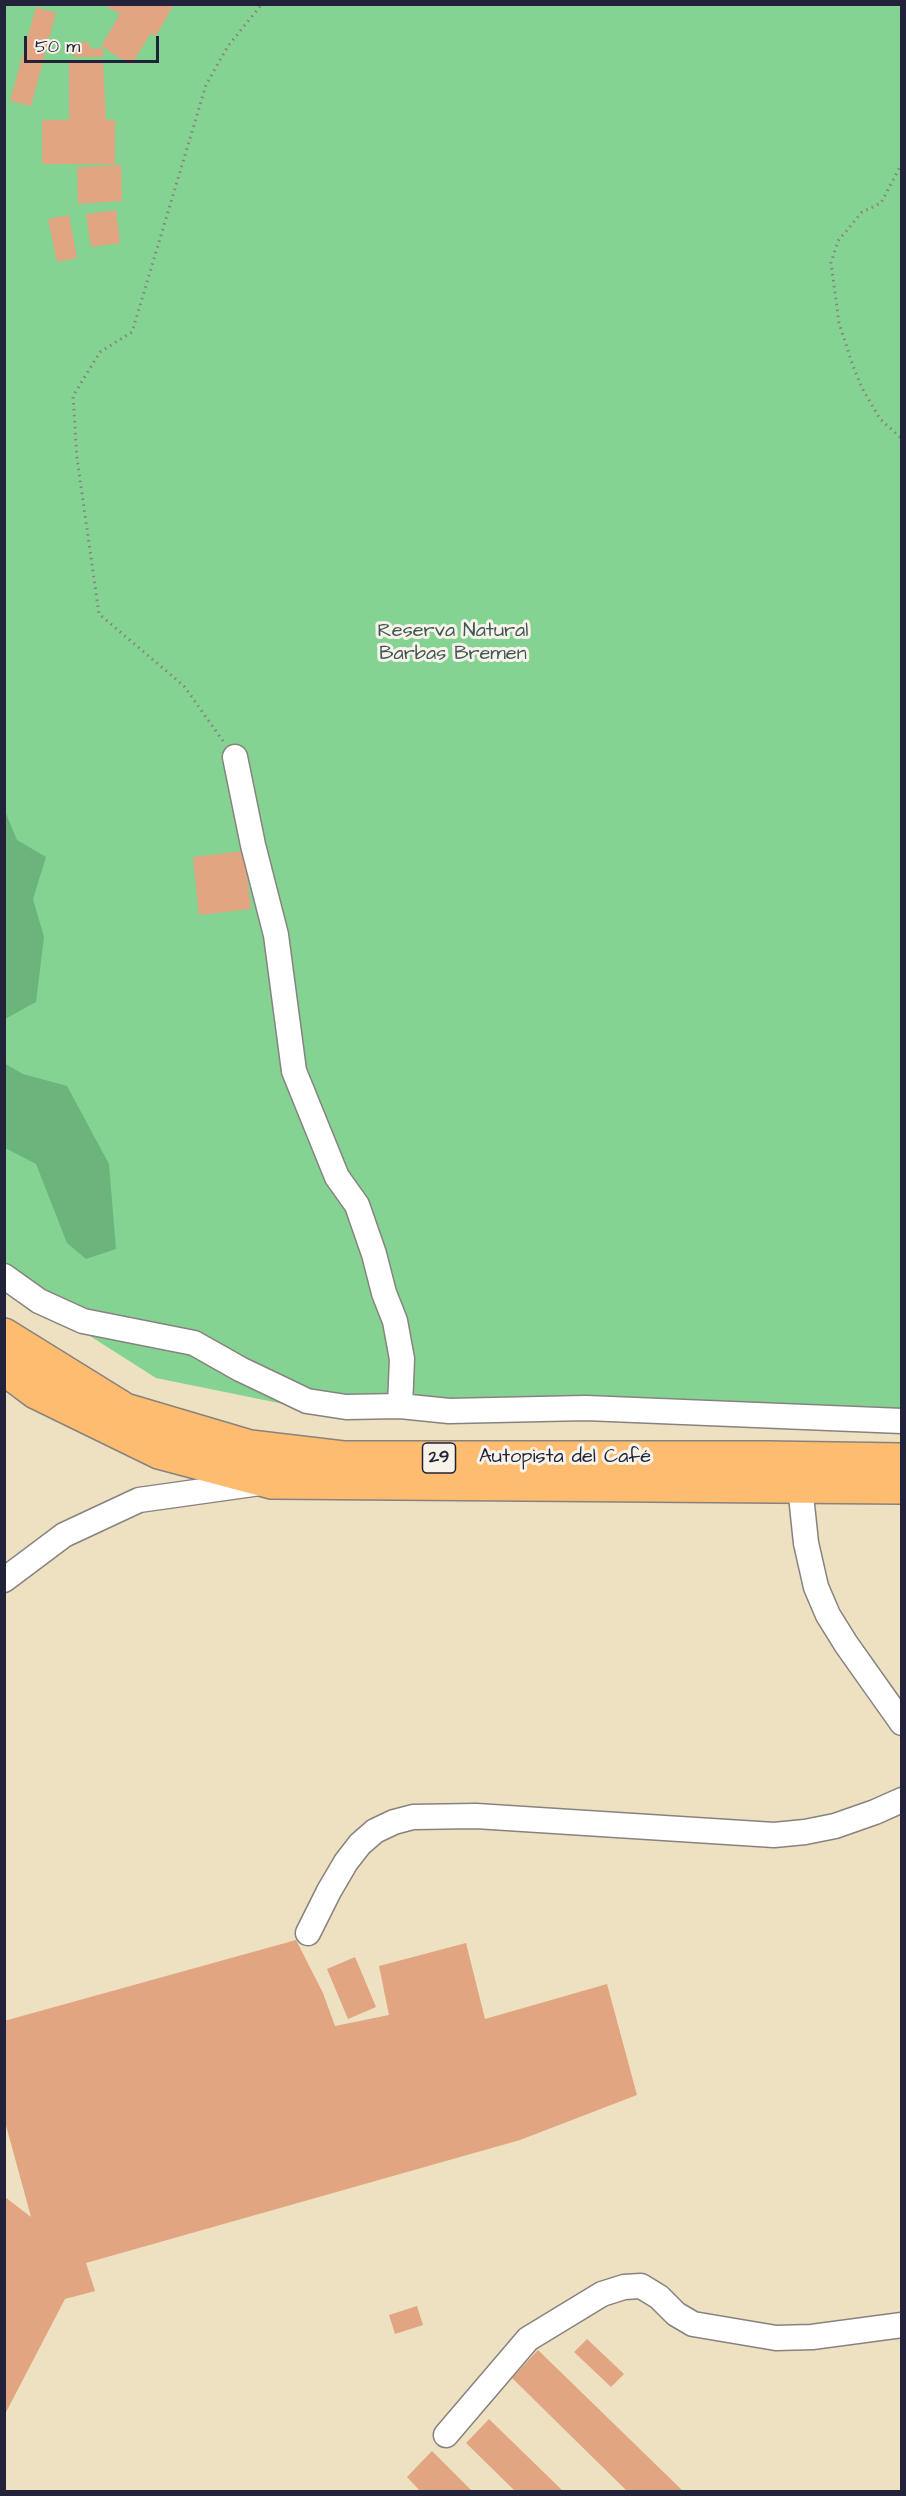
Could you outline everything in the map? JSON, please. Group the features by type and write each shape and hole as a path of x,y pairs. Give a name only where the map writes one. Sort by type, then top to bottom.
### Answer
{"highway":[{"name":"Autopista del Café","path":"4,1335 125,1410 250,1447 343,1458 902,1460"},
{"name":"Autopista del Café","path":"4,1368 36,1392 159,1452 272,1482 902,1487"}],"street":[{"path":"235,757 253,845 276,935 294,1071 337,1177 357,1205 374,1254 384,1293 395,1321 402,1359 400,1406"},
{"path":"4,1276 39,1301 83,1321 195,1343 240,1369 307,1401 346,1407 400,1406 449,1411 586,1408 902,1420"},
{"path":"4,1580 64,1535 139,1500 272,1482"},
{"path":"800,1486 806,1543 816,1587 828,1615 902,1723"},
{"path":"308,1934 329,1891 360,1844 375,1831 403,1820 440,1816 476,1816 774,1835 835,1826 902,1800"},
{"path":"446,2435 528,2339 602,2294 624,2287 641,2286 659,2297 676,2314 693,2324 776,2338 812,2337 902,2325"}],"path":[{"path":"235,757 184,686 99,614 77,458 73,396 100,352 132,332 207,85 228,45 262,4"},
{"path":"902,163 881,203 862,212 838,242 831,263 839,323 853,366 862,388 880,418 902,439"}],"green space":[{"name":"Reserva Natural Barbas Bremen","path":"5,5 901,5 901,1417 313,1410 156,1378 5,1282"},
{"path":"5,811 17,840 46,857 33,899 44,937 36,1002 5,1019"},
{"path":"4,1063 23,1074 67,1086 109,1164 116,1249 86,1259 67,1243 36,1164 5,1148"}],"building":[{"path":"102,4 174,4 156,36 151,33 131,65 101,46 120,14"},
{"path":"36,7 56,13 31,106 10,101"},
{"path":"88,42 91,49 102,48 104,57 74,57 71,44"},
{"path":"69,61 103,61 106,120 115,120 115,164 42,164 42,120 69,120"},
{"path":"121,165 122,201 78,204 77,167"},
{"path":"116,210 120,243 91,247 86,214"},
{"path":"69,215 77,258 57,262 48,219"},
{"path":"244,851 251,909 199,915 193,857"},
{"path":"296,1940 323,1993 335,2026 389,2015 379,1966 466,1943 485,2019 607,1984 637,2095 520,2140 86,2263 95,2291 65,2299 4,2416 5,2197 31,2217 4,2118 4,2021"},
{"path":"355,1957 376,2007 348,2019 327,1969"},
{"path":"417,2306 423,2325 395,2334 389,2315"},
{"path":"587,2339 624,2374 611,2387 574,2352"},
{"path":"538,2350 684,2492 628,2492 512,2378"},
{"path":"489,2419 564,2492 516,2492 466,2443"},
{"path":"432,2451 473,2492 421,2492 407,2477"}]}
